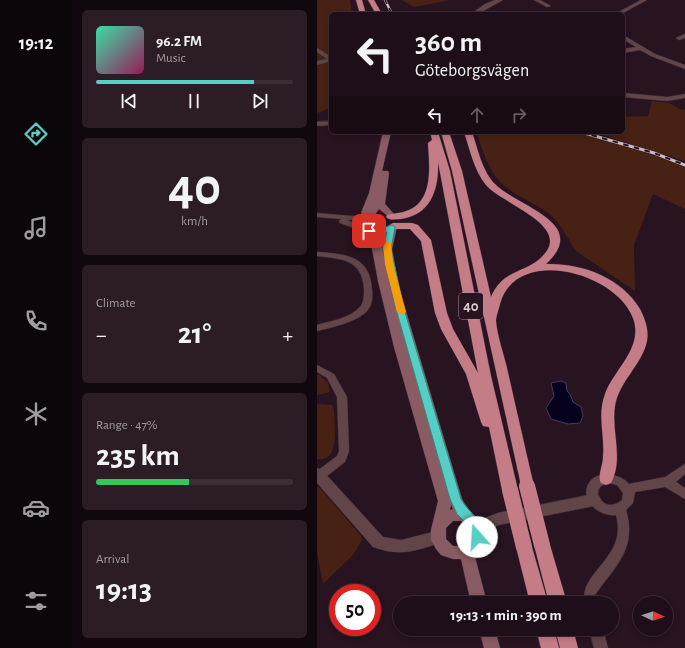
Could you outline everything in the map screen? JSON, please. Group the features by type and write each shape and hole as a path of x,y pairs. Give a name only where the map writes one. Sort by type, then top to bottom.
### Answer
{"highway":[{"path":"359,0 362,12"},
{"path":"367,0 371,12"},
{"path":"371,0 378,12"},
{"path":"391,220 413,213 421,207 427,199 432,187 435,168 430,134"},
{"name":"40","path":"435,134 445,171 485,376 509,485 537,596"},
{"name":"40","path":"446,134 457,171 527,486 555,596"},
{"path":"469,134 480,168 493,187 516,204 543,218 553,228 555,234 554,248 545,261 534,269"},
{"path":"391,220 411,226 418,230 425,240 441,313 472,374 509,485"},
{"path":"490,323 496,298 504,284 521,273 534,269 564,268 581,271 600,279 624,296 639,319 641,337 637,354 616,384 608,405 608,424 612,457 606,479"},
{"path":"547,636 550,648"},
{"path":"566,636 569,648"}],"main road":[{"path":"387,134 376,204 374,211 363,223 367,230 375,238 383,282 398,340 428,447 442,488 445,501 439,531 441,544 447,549 455,552 466,550 476,540 474,523 461,511 455,499 396,295 387,249 391,220 381,207 378,194 394,134"},
{"path":"368,217 382,214 391,220"},
{"path":"367,230 380,232 391,220"},
{"path":"439,531 448,518 456,516 463,516 474,523"},
{"path":"466,550 477,596"},
{"path":"489,636 492,648"}],"street":[{"path":"477,12 487,5 500,0"},
{"path":"536,0 549,6"},
{"path":"621,12 645,0"},
{"path":"679,38 685,36"},
{"path":"625,38 640,48 669,62 685,67"},
{"path":"625,52 640,48"},
{"path":"317,50 329,58"},
{"path":"317,63 329,60"},
{"path":"625,95 667,99 685,96"},
{"path":"317,124 329,123"},
{"path":"317,215 330,217 368,217"},
{"path":"330,217 367,230"},
{"path":"317,254 353,260 362,266 367,274 368,298 364,309 357,314 317,328"},
{"path":"317,368 331,376 342,397 344,450 341,459 318,475 378,542 389,547 401,547 439,531"},
{"path":"667,482 685,468"},
{"path":"606,479 619,481 628,489 629,501 620,509 605,509 594,500 592,495 593,487 597,482 606,479"},
{"path":"628,489 660,482 667,482 685,494"},
{"path":"474,523 594,500"},
{"path":"589,596 592,588 620,549 624,539 625,522 620,509"},
{"path":"598,636 601,648"}],"shaded area":[{"path":"317,0 350,0 352,12 329,12 329,109 317,113"},
{"path":"402,0 451,0 414,7"},
{"path":"652,101 669,103 685,110 685,161 599,134 625,134 625,117 648,116"},
{"path":"477,134 584,134 656,156 685,167 685,209 653,194 634,245 635,291 576,251 551,215 501,183 489,167"},
{"path":"317,373 328,383 330,392 317,395"},
{"path":"317,404 332,405 334,410 335,442 330,455 325,458 317,459"},
{"path":"317,487 320,488 361,536 362,540 353,555 323,584 317,553"}],"water":[{"path":"561,381 566,383 567,391 573,402 581,407 583,416 580,423 568,424 551,419 546,408 554,396 551,383"}],"railway":[{"path":"385,0 391,12"},
{"path":"588,134 654,153 685,165"}],"slow traffic":[{"path":"387,243 389,264 401,312"}],"route":[{"path":"369,231 380,232 392,227 387,243 387,249 394,288 455,499 461,511 476,525 477,537"}]}
